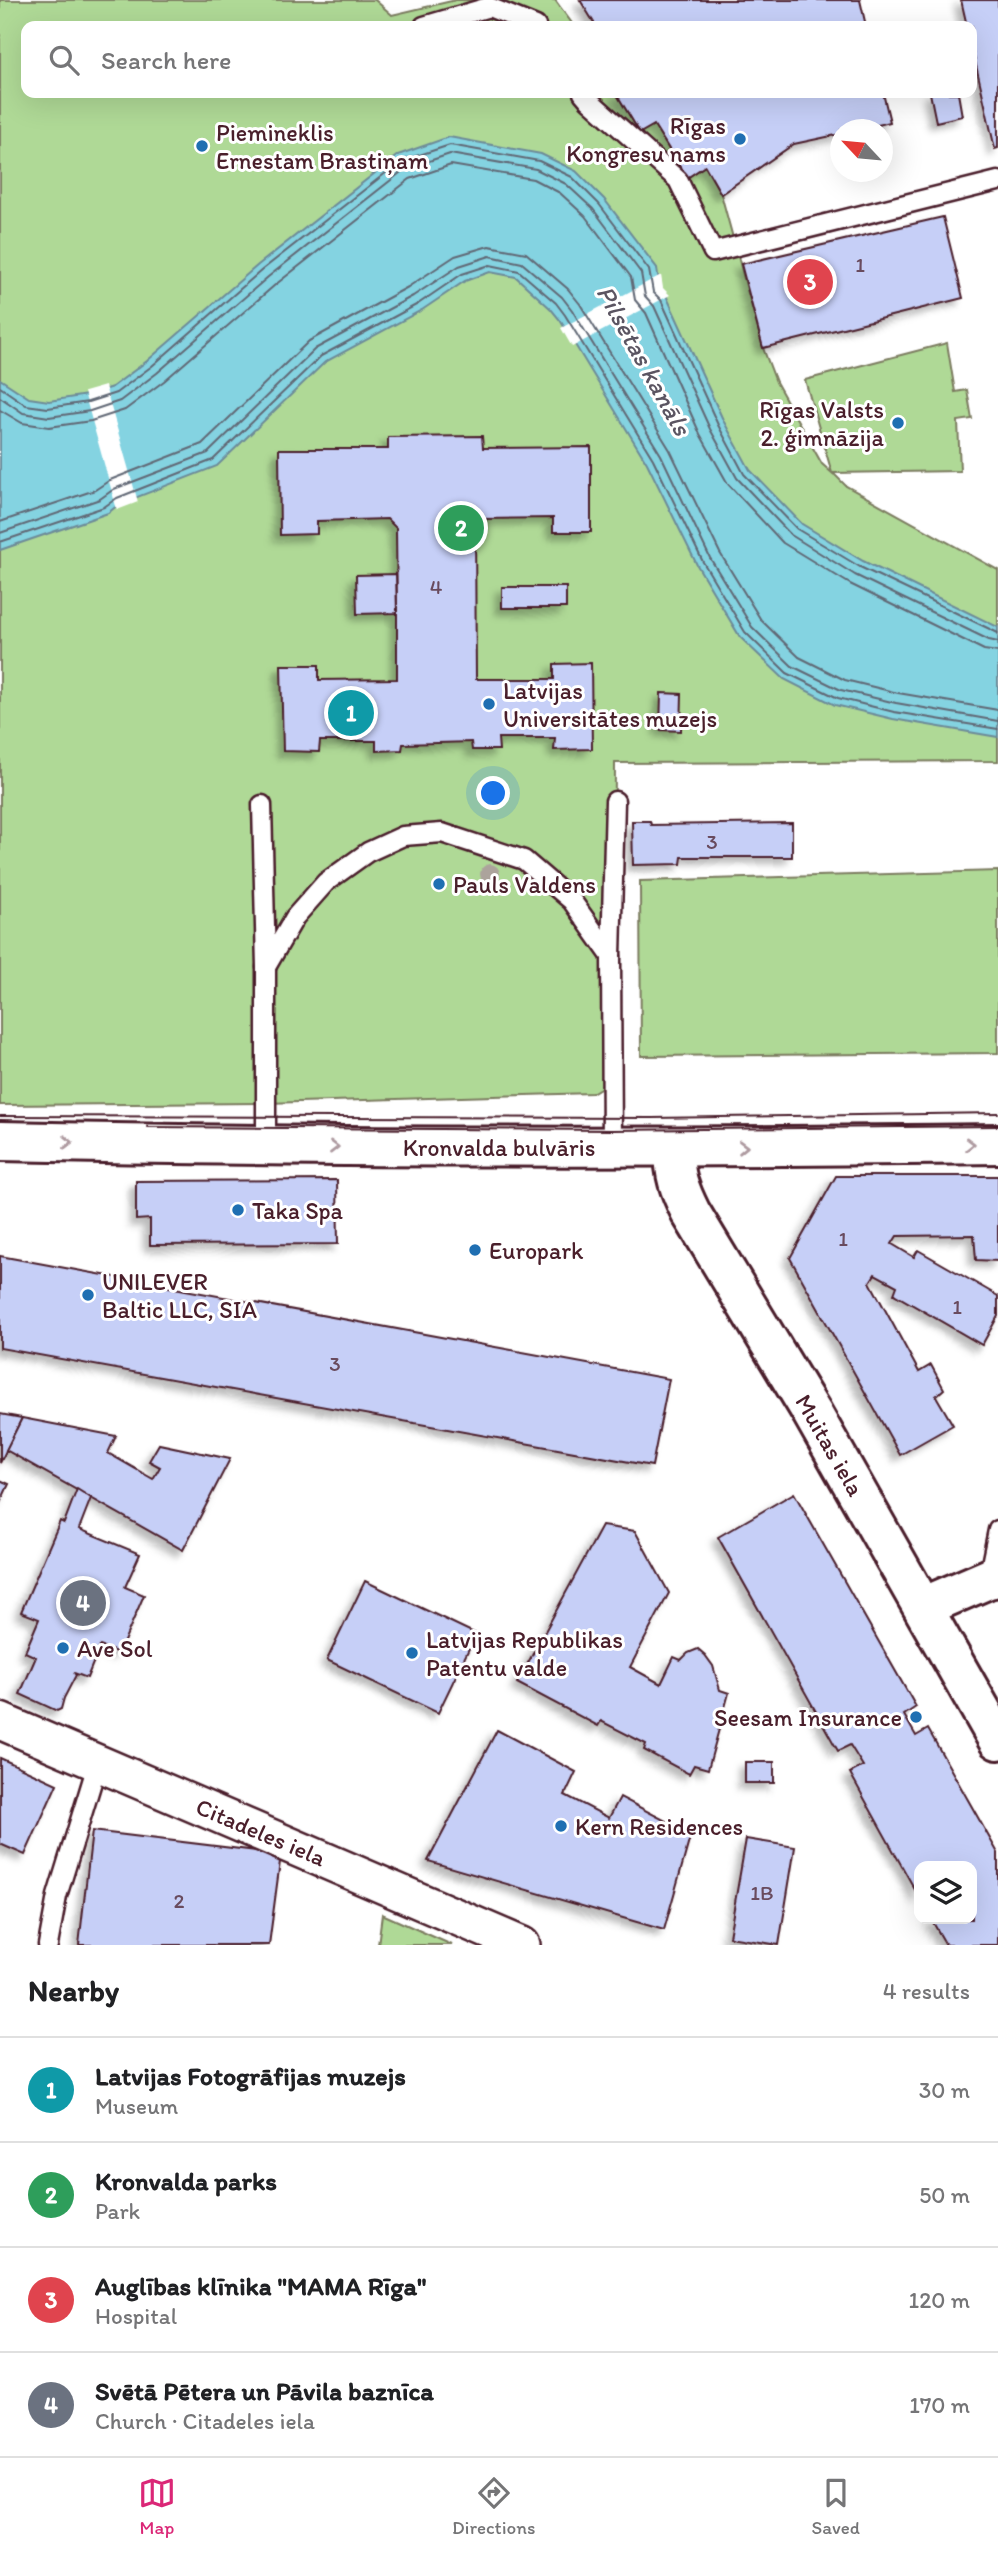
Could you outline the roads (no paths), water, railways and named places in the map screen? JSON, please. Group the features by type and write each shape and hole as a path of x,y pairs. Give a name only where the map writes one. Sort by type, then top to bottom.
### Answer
{"street":[{"name":"Kronvalda bulvāris","path":"0,1140 266,1147 674,1148 998,1144"},
{"name":"Muitas iela","path":"674,1148 678,1188 691,1213 812,1413 998,1740"},
{"path":"923,1607 993,1578"},
{"name":"Citadeles iela","path":"0,1721 522,1945"}],"lane":[{"path":"441,21 489,7 524,21"},
{"path":"587,98 678,180 713,251 998,181"},
{"path":"612,1147 611,956 615,801"},
{"path":"262,805 266,967 266,1147"},
{"path":"266,967 295,917 326,882 369,852 403,836 442,833 524,860 572,901 611,956"},
{"path":"993,1578 998,1530"},
{"path":"48,1945 57,1896 97,1762"}],"water":[{"name":"Pilsētas kanāls","path":"449,137 541,154 576,171 604,199 657,268 660,290 665,293 724,422 750,470 802,524 863,561 998,627 998,737 893,719 835,705 784,679 740,637 697,565 647,463 560,320 516,277 490,272 465,281 422,310 325,362 217,466 119,504 108,513 0,550 0,379 29,398 49,401 87,395 112,387 147,361 258,265 398,155"}],"tram line":[{"path":"0,1116 652,1118 998,1113"},
{"path":"147,1127 613,1130 998,1126"}],"place":[{"name":"Rīgas Kongresu nams","path":"740,139"},
{"name":"Piemineklis Ernestam Brastiņam","path":"202,146"},
{"name":"Auglības klīnika \"MAMA Rīga\"","path":"810,282"},
{"name":"Rīgas Valsts 2. ģimnāzija","path":"898,423"},
{"name":"Kronvalda parks","path":"461,528"},
{"name":"Latvijas Universitātes muzejs","path":"489,704"},
{"name":"Latvijas Fotogrāfijas muzejs","path":"351,713"},
{"name":"Pauls Valdens","path":"439,884"},
{"name":"Taka Spa","path":"238,1210"},
{"name":"Europark","path":"475,1250"},
{"name":"UNILEVER Baltic LLC, SIA","path":"88,1295"},
{"name":"Svētā Pētera un Pāvila baznīca","path":"83,1603"},
{"name":"Ave Sol","path":"63,1648"},
{"name":"Latvijas Republikas Patentu valde","path":"412,1653"},
{"name":"Seesam Insurance","path":"916,1717"},
{"name":"Kern Residences","path":"561,1826"}]}
